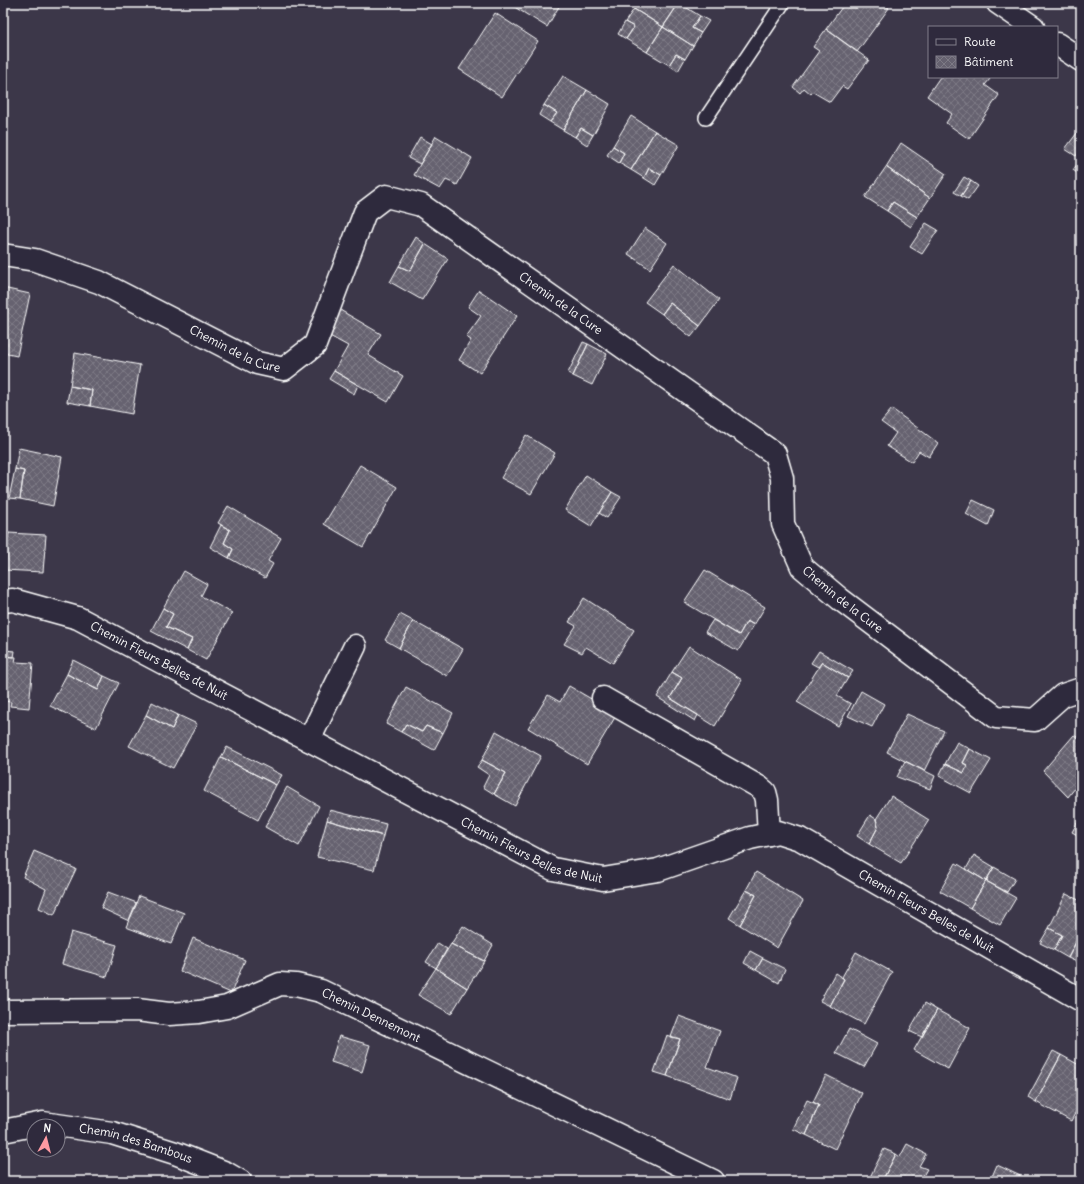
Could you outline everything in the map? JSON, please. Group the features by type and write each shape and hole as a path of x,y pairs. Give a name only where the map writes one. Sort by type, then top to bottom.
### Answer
{"street":[{"path":"998,3 1032,26"},
{"path":"1058,45 1081,60"},
{"name":"Chemin de la Cure","path":"3,254 35,260 99,282 257,363 284,369 315,345 365,212 386,196 421,205 775,454 782,478 783,524 802,567 840,599 996,717 1035,720 1063,695 1081,689"},
{"name":"Chemin Fleurs Belles de Nuit","path":"3,601 12,600 78,618 553,869 603,879 658,870 750,838 778,832 800,839 1081,1000"},
{"path":"309,740 356,646"},
{"path":"603,698 759,787 765,792 767,800 769,834"},
{"name":"Chemin Dennemont","path":"3,1011 138,1010 169,1014 198,1012 228,1007 280,984 296,985 321,991 713,1181"},
{"name":"Chemin des Bambous","path":"3,1131 43,1123 112,1133 175,1153 226,1173 240,1181"}],"lane":[{"path":"706,118 783,3"}],"building":[{"path":"508,3 561,3 547,27"},
{"path":"637,3 679,3 663,27 634,9"},
{"path":"679,3 700,16 692,28 701,33 693,46 663,27"},
{"path":"845,3 882,3 889,8 857,52 826,29"},
{"path":"634,9 663,27 647,52 626,39 634,27 625,22"},
{"path":"495,13 538,41 502,97 459,69"},
{"path":"700,16 709,21 701,33 692,28"},
{"path":"625,22 634,27 626,39 618,34"},
{"path":"663,27 693,46 685,59 676,54 669,65 647,52"},
{"path":"826,29 869,60 847,89 842,86 830,102 813,92 811,94 804,88 800,93 793,87 819,51 813,47"},
{"path":"676,54 685,59 678,71 669,65"},
{"path":"563,76 587,90 563,130 550,122 557,113 544,105"},
{"path":"939,78 988,78 990,79 985,85 999,95 969,139 946,123 952,114 927,96"},
{"path":"587,90 610,104 593,135 581,128 575,137 563,130"},
{"path":"544,105 557,113 550,122 539,115"},
{"path":"631,116 655,131 631,170 619,163 624,153 613,146"},
{"path":"581,128 593,135 587,145 575,137"},
{"path":"655,131 679,145 661,175 649,168 644,178 631,170"},
{"path":"1077,133 1081,136 1081,148 1076,156 1065,149"},
{"path":"436,136 472,158 457,185 446,180 440,189 414,175"},
{"path":"420,137 432,144 420,164 408,158"},
{"path":"901,143 946,174 930,198 886,167"},
{"path":"613,146 624,153 619,163 607,155"},
{"path":"1081,159 1081,176 1073,170"},
{"path":"886,167 930,198 917,217 893,202 887,211 865,197"},
{"path":"649,168 661,175 655,185 644,178"},
{"path":"964,177 971,181 961,196 954,192"},
{"path":"971,181 978,186 968,200 961,196"},
{"path":"893,202 917,217 911,227 887,211"},
{"path":"926,223 938,230 922,254 910,247"},
{"path":"645,228 667,243 650,269 628,254"},
{"path":"416,237 425,244 410,271 399,266"},
{"path":"425,244 448,259 422,300 390,282 399,266 410,271"},
{"path":"674,264 719,300 700,326 670,303 662,314 645,302"},
{"path":"3,288 30,294 17,356 3,353"},
{"path":"479,290 517,316 480,373 459,360 471,340 466,337 481,316 468,307"},
{"path":"670,303 700,326 691,337 662,314"},
{"path":"340,310 381,334 368,355 403,376 388,402 334,371 348,346 326,334"},
{"path":"583,342 588,344 573,376 568,373"},
{"path":"588,344 607,354 592,385 573,376"},
{"path":"75,353 140,365 132,414 90,406 92,390 70,386"},
{"path":"334,371 358,385 354,394 329,379"},
{"path":"70,386 92,390 90,406 67,402"},
{"path":"892,409 938,443 929,457 919,451 912,462 887,446 896,433 881,422"},
{"path":"526,435 555,453 531,494 501,478"},
{"path":"19,448 62,457 53,506 20,499 24,471 15,469"},
{"path":"360,465 397,487 363,547 324,524"},
{"path":"15,469 24,471 20,499 9,498"},
{"path":"586,475 612,492 591,526 565,510"},
{"path":"612,492 621,497 607,518 599,513"},
{"path":"973,500 994,510 988,526 966,514"},
{"path":"228,506 281,538 268,561 273,564 265,578 229,558 233,549 224,543 230,530 218,523"},
{"path":"221,525 230,530 224,543 233,549 229,558 210,547"},
{"path":"3,533 8,533 6,559 3,559"},
{"path":"8,533 46,535 43,572 3,570 3,559 6,559"},
{"path":"705,570 765,607 754,625 747,621 739,635 684,602"},
{"path":"184,571 207,584 201,596 232,613 206,660 187,650 192,639 166,627 173,614 163,608"},
{"path":"584,598 634,630 613,663 586,647 582,653 564,644 576,626 569,622"},
{"path":"163,608 173,614 166,627 192,639 187,650 151,631"},
{"path":"400,614 413,621 399,648 385,640"},
{"path":"713,620 739,635 747,621 754,625 738,651 705,632"},
{"path":"413,621 463,649 447,676 399,648"},
{"path":"689,646 742,680 715,726 670,698 682,678 672,672"},
{"path":"3,650 15,651 14,657 3,656"},
{"path":"819,651 853,671 848,678 822,662 818,667 811,663"},
{"path":"3,656 16,657 15,662 33,663 29,708 10,706 11,702 3,701"},
{"path":"73,660 104,676 98,690 67,674"},
{"path":"822,662 848,678 837,696 851,704 838,726 797,702"},
{"path":"672,672 682,678 670,698 698,715 695,721 657,697"},
{"path":"67,674 98,690 104,676 119,683 96,728 50,706"},
{"path":"569,686 617,714 587,764 528,728 548,695 560,702"},
{"path":"406,687 453,713 443,733 426,726 422,732 406,724 401,732 386,724"},
{"path":"861,691 884,704 872,727 848,716"},
{"path":"152,702 178,715 172,729 146,715"},
{"path":"907,714 944,731 924,771 887,752"},
{"path":"146,715 172,729 178,715 197,724 173,768 129,746"},
{"path":"406,724 422,732 426,726 443,733 434,750 401,732"},
{"path":"496,731 541,756 515,806 494,794 506,773 482,760"},
{"path":"1074,735 1081,740 1081,784 1079,783 1068,797 1043,771"},
{"path":"957,742 970,749 963,763 967,765 964,773 945,764"},
{"path":"227,747 282,775 276,785 221,757"},
{"path":"970,749 991,760 971,793 939,776 945,764 964,773 967,765 963,763"},
{"path":"221,757 276,785 258,820 204,791"},
{"path":"482,760 506,773 494,794 483,787 489,775 477,767"},
{"path":"905,761 935,776 930,789 897,777"},
{"path":"287,787 319,806 299,846 265,827"},
{"path":"891,796 929,820 901,863 869,844 878,827 876,819"},
{"path":"330,810 386,824 383,836 327,820"},
{"path":"870,815 876,819 878,827 869,844 857,836"},
{"path":"1081,816 1081,837 1072,832"},
{"path":"327,820 383,836 374,870 317,857"},
{"path":"34,851 76,869 54,915 39,908 46,889 23,877"},
{"path":"974,855 994,867 986,881 966,869"},
{"path":"956,863 986,881 970,908 940,891"},
{"path":"994,867 1015,879 1007,892 986,881"},
{"path":"756,872 803,901 777,948 740,925 756,895 746,890"},
{"path":"986,881 1016,898 1000,925 970,908"},
{"path":"746,890 756,895 740,925 729,918"},
{"path":"108,892 137,903 129,921 101,908"},
{"path":"1066,894 1081,901 1081,932 1068,958 1054,950 1062,935 1049,928"},
{"path":"139,896 184,913 171,944 126,927"},
{"path":"463,926 493,945 484,961 451,944"},
{"path":"1049,928 1062,935 1054,950 1040,943"},
{"path":"71,932 117,945 107,977 62,964"},
{"path":"1081,932 1081,964 1068,958"},
{"path":"193,938 245,960 231,993 180,971"},
{"path":"438,943 447,949 436,968 426,962"},
{"path":"451,944 484,961 467,988 436,968"},
{"path":"750,951 763,958 756,970 744,963"},
{"path":"856,952 892,972 864,1024 830,1006 844,979 842,977"},
{"path":"763,958 785,969 779,983 756,970"},
{"path":"436,968 467,988 451,1014 418,995"},
{"path":"835,973 844,979 830,1006 820,1001"},
{"path":"925,1003 937,1010 922,1037 909,1031"},
{"path":"937,1010 970,1028 948,1069 914,1050"},
{"path":"679,1016 720,1031 707,1067 737,1078 730,1099 667,1076 680,1039 671,1037"},
{"path":"3,1029 6,1080 3,1081"},
{"path":"849,1029 877,1044 864,1067 836,1053"},
{"path":"667,1035 680,1039 667,1076 654,1072"},
{"path":"339,1036 370,1045 362,1072 331,1062"},
{"path":"1053,1051 1061,1055 1036,1102 1028,1097"},
{"path":"1061,1055 1081,1066 1081,1102 1071,1121 1036,1102"},
{"path":"826,1075 862,1093 835,1149 806,1135 819,1105 813,1102"},
{"path":"807,1100 819,1105 806,1135 793,1129"},
{"path":"907,1144 926,1154 919,1166 927,1169 920,1181 882,1181 896,1154 900,1157"},
{"path":"884,1149 896,1154 882,1181 868,1181"},
{"path":"997,1165 1031,1181 990,1181"}]}
